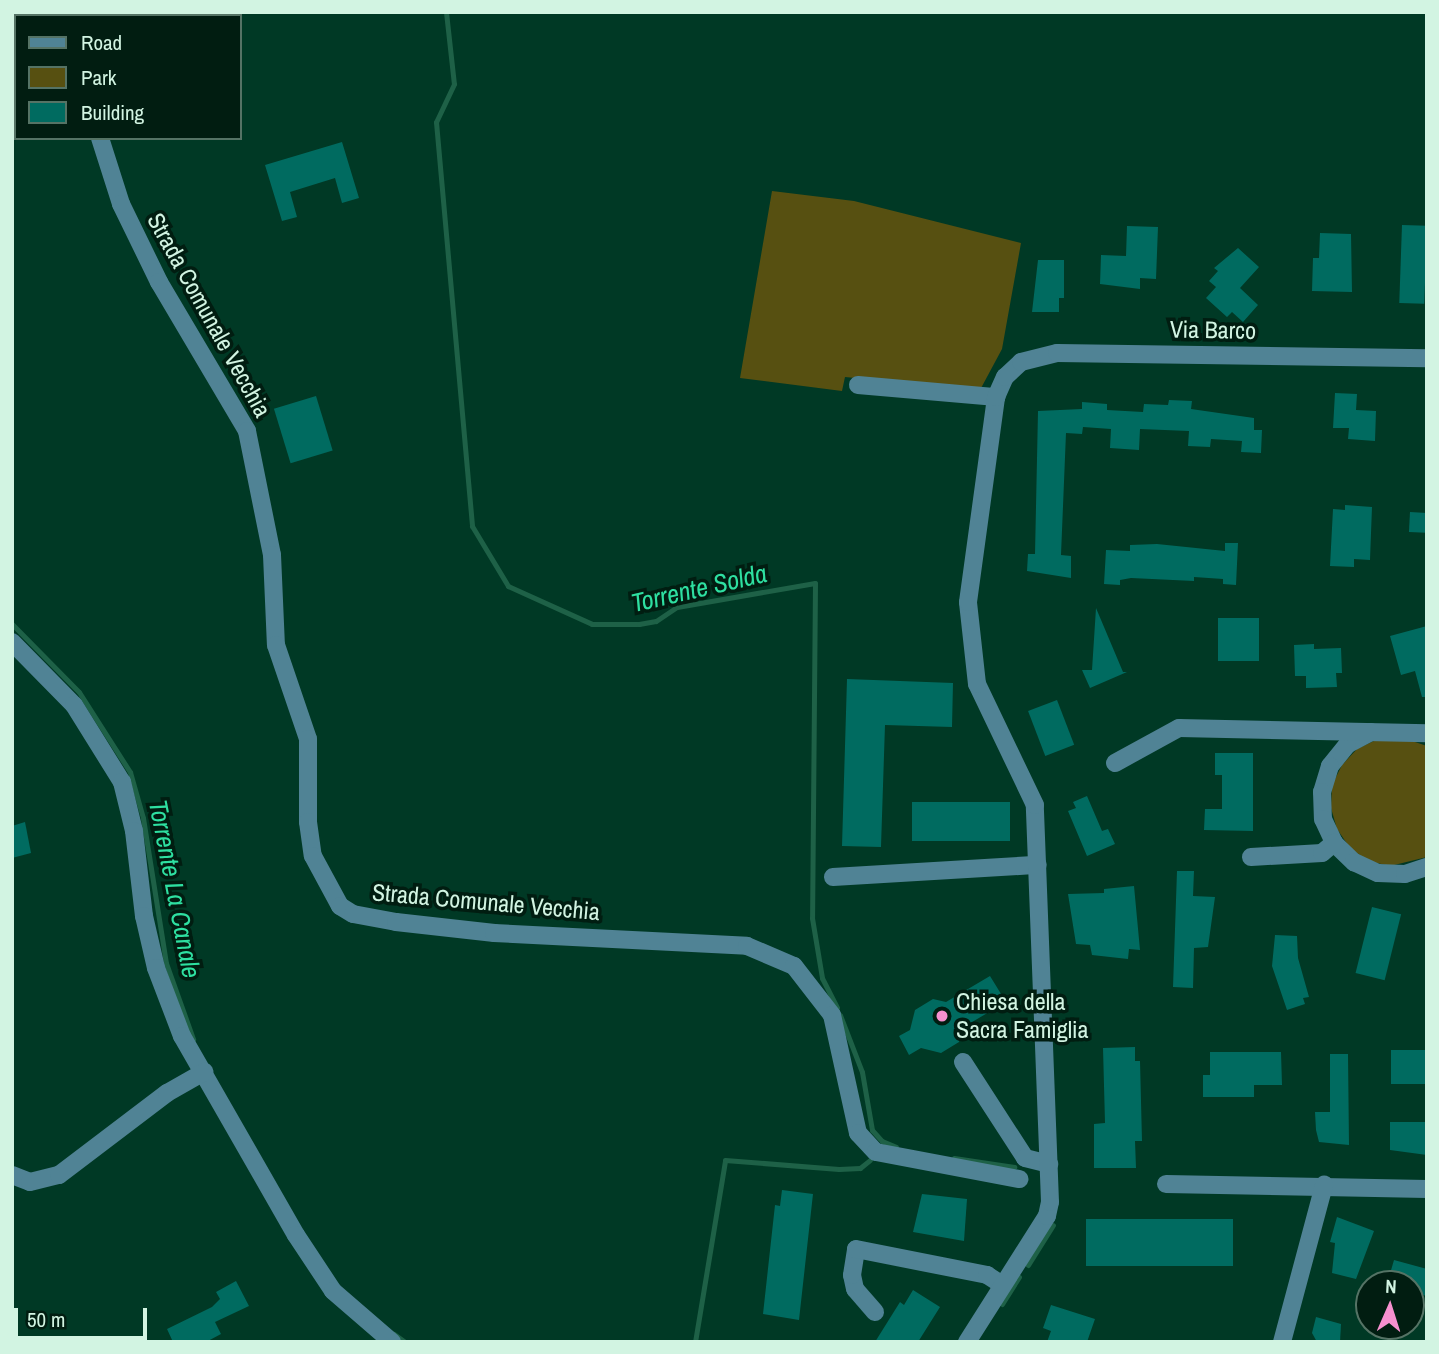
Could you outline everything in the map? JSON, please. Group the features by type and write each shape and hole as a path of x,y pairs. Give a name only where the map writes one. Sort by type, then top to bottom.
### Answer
{"street":[{"name":"Strada Comunale Vecchia","path":"101,140 121,204 159,282 247,431 272,555 276,645 308,739 308,822 313,856 340,906 353,914 396,922 494,933 747,946 794,967 832,1015 858,1133 876,1152 1019,1179"},
{"name":"Via Barco","path":"996,397 1005,377 1021,362 1057,353 1427,358"},
{"path":"858,385 996,397 968,602 971,648 977,684 1035,804 1049,1164 1047,1216 1001,1284 967,1342"},
{"path":"12,642 74,705 122,782 156,968 182,1036 296,1235 333,1291 392,1342"},
{"path":"1115,763 1180,728 1426,733"},
{"path":"1371,732 1347,746 1330,766 1322,792 1323,819 1334,844 1354,862 1378,873 1405,874 1427,867"},
{"path":"1251,857 1322,853 1334,844"},
{"path":"833,877 1038,865"},
{"path":"964,1062 1025,1158 1049,1164"},
{"path":"14,1179 59,1175 167,1093 204,1072"},
{"path":"1166,1184 1427,1189"},
{"path":"1282,1342 1324,1185"},
{"path":"875,1312 862,1300 852,1275 856,1250 987,1275 1001,1284"}],"green space":[{"path":"772,191 854,201 1021,243 1002,349 980,390 845,377 842,391 740,378"},
{"path":"1400,737 1427,746 1427,857 1390,866 1368,861 1350,848 1337,829 1331,808 1332,785 1342,765 1357,749 1378,739"}],"building":[{"path":"342,142 359,198 342,203 335,178 290,192 297,217 282,221 265,165"},
{"path":"1402,225 1427,226 1424,304 1399,303"},
{"path":"1127,226 1158,227 1156,279 1140,278 1140,289 1100,284 1101,255 1126,256"},
{"path":"1320,233 1351,234 1352,292 1312,291 1313,258 1319,258"},
{"path":"1238,248 1259,267 1240,288 1258,305 1243,322 1232,312 1227,317 1206,298 1216,287 1209,281 1218,271 1214,268"},
{"path":"1038,260 1064,260 1064,298 1059,298 1059,312 1032,312"},
{"path":"1335,393 1357,394 1356,410 1376,411 1375,441 1348,439 1349,428 1333,428"},
{"path":"316,396 333,451 291,463 274,409"},
{"path":"1169,400 1192,401 1191,409 1254,418 1254,430 1262,430 1261,453 1241,452 1242,441 1211,439 1210,447 1188,446 1189,431 1140,429 1139,450 1110,448 1111,429 1083,427 1082,434 1066,433 1061,555 1071,556 1071,578 1027,571 1028,554 1035,554 1038,411 1082,409 1082,402 1107,404 1107,410 1143,412 1144,404 1168,405"},
{"path":"1345,505 1372,507 1370,560 1354,559 1354,567 1330,566 1333,509 1345,510"},
{"path":"1410,512 1427,513 1426,533 1409,532"},
{"path":"1225,543 1238,543 1236,585 1223,584 1223,579 1194,577 1194,581 1131,578 1120,580 1120,585 1104,584 1106,550 1130,551 1130,545 1157,544 1225,551"},
{"path":"1096,608 1123,672 1127,672 1090,688 1082,670 1092,670"},
{"path":"1218,618 1259,618 1259,661 1218,661"},
{"path":"1427,626 1427,697 1422,697 1415,671 1401,675 1390,636"},
{"path":"1314,644 1314,649 1341,648 1342,673 1336,673 1337,687 1306,688 1306,676 1295,676 1294,645"},
{"path":"847,679 953,683 952,727 885,725 881,847 842,846"},
{"path":"1057,700 1074,745 1045,756 1028,711"},
{"path":"1215,753 1253,753 1253,831 1204,830 1205,809 1222,809 1222,775 1215,775"},
{"path":"1087,796 1102,831 1108,829 1115,844 1087,856 1068,811 1076,808 1073,802"},
{"path":"912,802 1010,802 1010,841 912,841"},
{"path":"25,822 31,853 12,858 12,826"},
{"path":"1177,871 1194,871 1193,896 1215,897 1208,947 1194,948 1193,988 1173,987"},
{"path":"1134,886 1140,950 1129,949 1128,959 1092,955 1090,945 1076,944 1068,894 1104,893 1104,889"},
{"path":"1372,907 1401,914 1385,980 1356,973"},
{"path":"1275,935 1297,936 1298,958 1309,997 1303,998 1305,1004 1287,1010 1272,966"},
{"name":"Chiesa della Sacra Famiglia","path":"990,976 1006,1002 962,1028 959,1042 941,1053 921,1048 909,1055 899,1036 910,1030 915,1010 933,999 946,1002"},
{"path":"1135,1047 1135,1061 1140,1061 1142,1141 1135,1141 1136,1168 1094,1168 1094,1124 1105,1123 1103,1048"},
{"path":"1391,1050 1427,1050 1427,1084 1391,1084"},
{"path":"1210,1052 1281,1052 1282,1085 1254,1085 1254,1097 1203,1097 1203,1075 1210,1075"},
{"path":"1330,1054 1348,1054 1349,1145 1319,1142 1316,1130 1315,1112 1330,1112"},
{"path":"1390,1122 1427,1122 1427,1155 1390,1150"},
{"path":"782,1190 813,1194 799,1320 763,1314 775,1205 780,1206"},
{"path":"922,1194 967,1199 964,1241 913,1232"},
{"path":"1337,1217 1374,1231 1359,1270 1355,1270 1355,1279 1332,1273 1335,1243 1330,1242"},
{"path":"1086,1219 1233,1219 1233,1266 1086,1266"},
{"path":"1394,1260 1427,1269 1427,1296 1425,1270 1391,1270"},
{"path":"236,1281 249,1306 215,1322 221,1334 206,1342 173,1342 167,1329 212,1307 220,1299 216,1292"},
{"path":"913,1290 940,1307 918,1342 875,1342 900,1302 904,1305"},
{"path":"1051,1305 1095,1319 1087,1342 1047,1342 1051,1331 1043,1328"},
{"path":"1316,1317 1341,1324 1340,1342 1317,1342 1312,1333"}],"waterway":[{"name":"Torrente Solda","path":"446,12 454,84 436,122 472,526 508,586 592,624 639,624 656,621 677,607 815,583 812,918 822,978 837,1007"},
{"name":"Torrente La Canale","path":"12,624 79,692 130,772 143,818 166,963 193,1039"},
{"name":"Torrente Solda","path":"840,1015 862,1072 872,1130 882,1141 896,1147"},
{"name":"Torrente Solda","path":"954,1158 1014,1167"},
{"path":"695,1342 725,1160 839,1169 860,1168 870,1160"},
{"name":"Torrente Solda","path":"1028,1265 1053,1225"},
{"name":"Torrente Solda","path":"1002,1304 1019,1277"},
{"name":"Torrente La Canale","path":"394,1334 405,1342"}],"place":[{"name":"Chiesa della Sacra Famiglia","path":"942,1016"}]}
